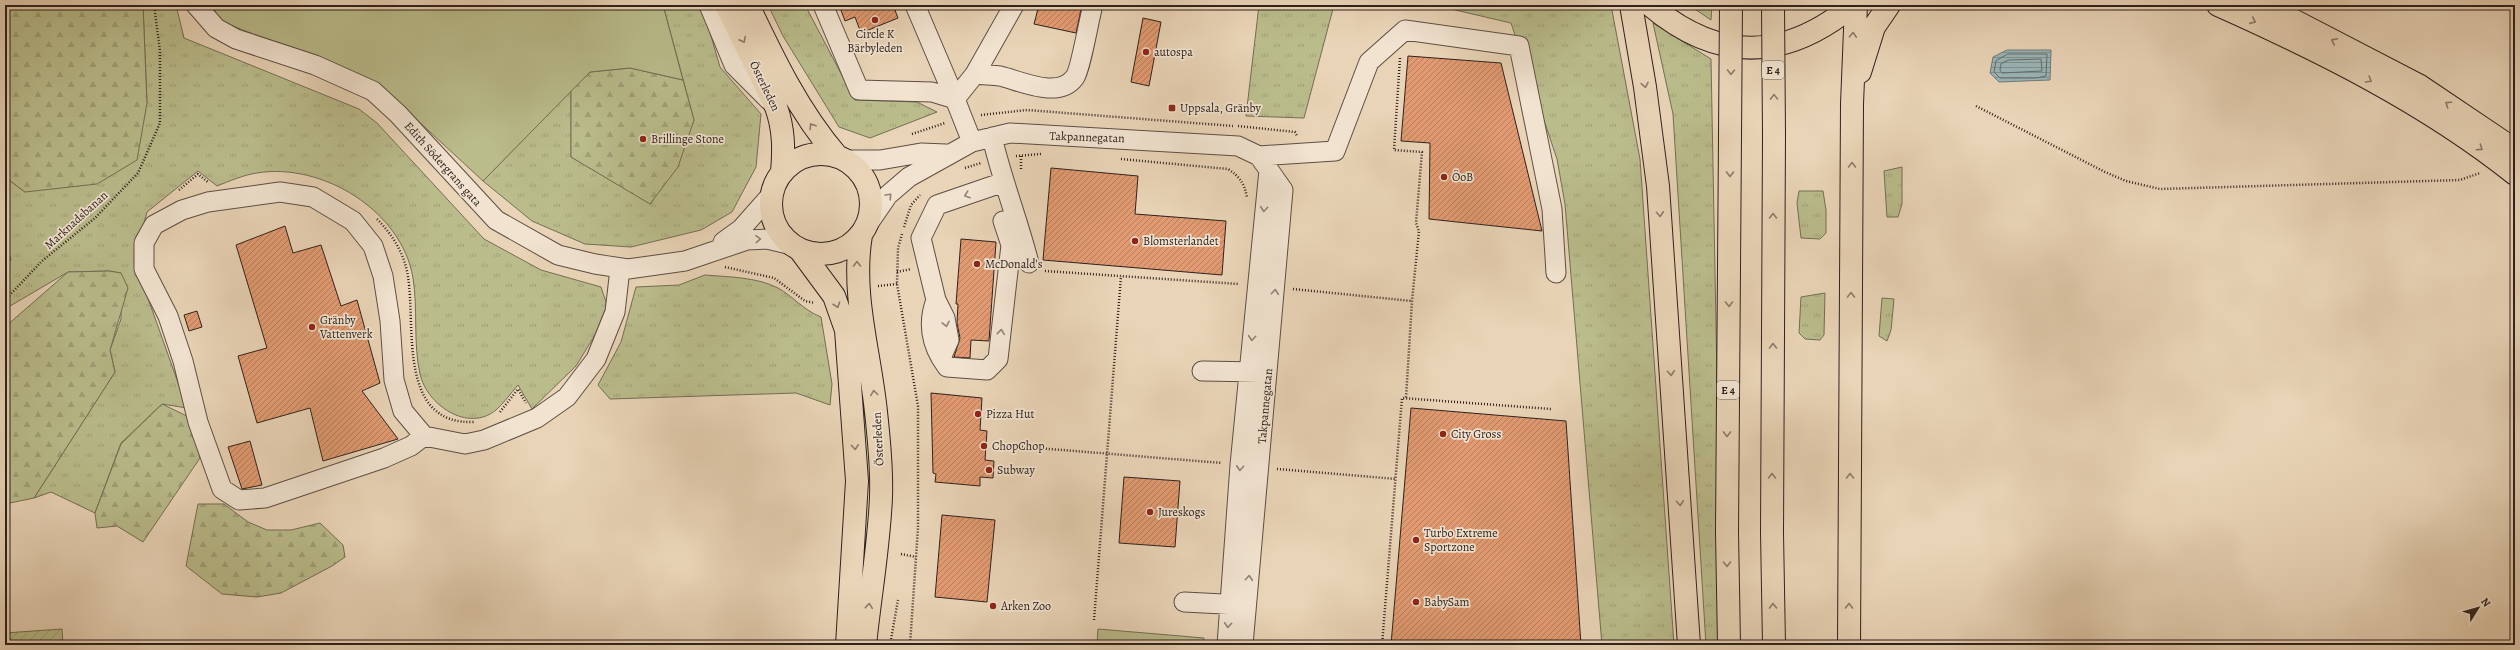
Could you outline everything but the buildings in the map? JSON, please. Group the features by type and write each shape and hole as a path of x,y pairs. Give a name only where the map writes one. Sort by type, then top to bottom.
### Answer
{"main road":[{"name":"Österleden","path":"726,5 776,107 783,125 784,154 782,172"},
{"name":"Österleden","path":"748,5 772,55 814,130 842,158"},
{"path":"1617,5 1640,60"},
{"path":"1631,5 1658,186 1688,645"},
{"path":"1650,5 1679,28 1714,43 1749,48 1770,48 1801,38 1833,22 1854,5"},
{"name":"E 4","path":"1730,645 1727,532 1731,5"},
{"name":"E 4","path":"1773,5 1774,136 1772,533 1774,645"},
{"path":"1849,645 1852,104 1854,5"},
{"path":"1852,104 1864,55 1874,27 1889,5"},
{"path":"2218,5 2275,31 2355,72 2445,124 2515,174"},
{"path":"2264,5 2420,86 2515,150"},
{"path":"822,153 842,158 861,172 870,190 871,209 864,231 851,244 833,252 813,253 796,247 777,227 773,217 772,194 782,172 793,162 807,155 822,153"},
{"name":"Österleden","path":"864,231 857,257 858,289 860,316 866,340 876,413 881,496 865,645"},
{"name":"Österleden","path":"796,247 834,296 846,330 857,481 847,645"}],"street":[{"name":"Edith Södergrans gata","path":"196,5 216,28 236,39 316,65 373,91 398,114 496,220 558,255 620,269 686,261 707,252"},
{"path":"709,5 734,65 776,107"},
{"path":"822,5 859,90 932,92 955,100"},
{"path":"915,5 972,142"},
{"path":"955,100 975,74 1014,5"},
{"path":"995,38 1029,5"},
{"path":"975,74 999,76 1024,84 1052,88 1067,85 1076,76 1093,5"},
{"path":"1264,163 1297,154 1335,151 1369,62 1405,30 1519,46 1552,209 1556,273"},
{"name":"Takpannegatan","path":"864,231 888,195 909,177 946,154 972,142 992,137 1010,134 1150,140 1238,146 1264,163 1283,190 1268,372 1238,605 1227,645"},
{"path":"992,137 1004,182 1036,264"},
{"name":"Takpannegatan","path":"842,158 880,160 921,153 946,154"},
{"name":"Takpannegatan","path":"1243,645 1238,605 1249,371 1264,163"},
{"path":"1003,221 1011,245 998,359 987,370 947,367 941,358 949,340 945,318 936,300 921,238 937,205 1004,182"},
{"path":"424,436 411,446 384,458 265,498 239,500 222,489 198,422 183,361 168,316 144,268 144,243 154,225 182,210 208,202 280,192 313,197 354,220 373,246 383,276 390,321 394,380 403,411 424,436 465,444 484,440 537,418 567,397 596,359 615,312 620,269"},
{"path":"707,252 741,229 772,194"},
{"path":"707,252 747,240 767,239 796,247"},
{"path":"1202,371 1268,372"},
{"path":"1184,602 1238,605"}],"path":[{"name":"Marknadsbanan","path":"5,300 42,261 95,218 138,173 160,123 160,51 154,5"},
{"path":"1401,56 1394,150 1422,152 1416,223 1419,231 1412,301 1406,398"},
{"path":"1976,106 2105,172 2126,181 2160,189 2460,180 2472,177 2482,172 2494,158"},
{"path":"910,135 962,118 1027,110 1295,132 1299,138 1297,154"},
{"path":"963,169 997,158 1048,154"},
{"path":"1021,156 1021,174"},
{"path":"1117,159 1228,169 1238,175 1245,184 1246,204"},
{"path":"178,191 198,174 216,188"},
{"path":"910,645 916,557 918,406 897,284 898,248 911,205 925,190"},
{"path":"374,216 388,230 402,254 408,277 415,375 424,393 443,416 464,422 477,422"},
{"path":"1036,264 1043,271 1241,284"},
{"path":"721,267 774,278 805,301 821,304 834,296"},
{"path":"1094,620 1121,276"},
{"path":"1240,292 1241,276"},
{"path":"858,289 897,284"},
{"path":"1286,288 1412,301"},
{"path":"496,414 502,411 518,389 537,418"},
{"path":"1382,645 1402,398 1551,409"},
{"path":"1001,445 1227,464"},
{"path":"1272,469 1396,479"},
{"path":"901,554 916,557"},
{"path":"890,645 898,600"}],"green space":[{"path":"5,5 143,5 147,103 137,160 97,184 25,192 5,177"},
{"path":"143,5 176,5 184,38 359,109 377,123 484,239 541,270 601,287 607,305 595,335 576,366 532,409 518,385 496,410 485,416 473,418 461,417 450,412 431,396 424,385 418,362 413,278 406,254 393,232 376,212 355,196 332,184 307,175 282,172 257,173 217,186 198,171 147,212 134,259 187,408 162,404 121,443 95,513 51,492 34,498 115,372 110,350 121,319 121,273 109,271 68,272 5,309 5,266 11,260 5,242 5,177 25,192 147,103"},
{"path":"212,5 663,5 683,80 630,68 590,72 483,181 376,82 220,21"},
{"path":"663,5 702,5 720,67 761,114 756,167 732,212 701,230 631,247 585,244 532,221 483,181 571,90 571,157 651,204 694,120"},
{"path":"768,5 805,5 855,100 917,102 937,112 870,138 839,127 783,36"},
{"path":"1259,5 1334,5 1304,118 1246,116"},
{"path":"1434,5 1611,5 1640,159 1674,645 1602,645 1565,204 1557,159 1511,23"},
{"path":"1689,5 1712,5 1711,20"},
{"path":"1653,23 1711,59 1722,645 1706,645 1673,114"},
{"path":"630,68 683,80 694,120 678,167 650,204 571,157 571,90 590,72"},
{"path":"1902,167 1902,204 1898,217 1887,217 1884,171"},
{"path":"1799,191 1823,191 1826,210 1826,233 1820,239 1801,238 1797,203"},
{"path":"5,242 11,260 5,266"},
{"path":"109,271 121,273 128,288 110,350 115,372 34,498 5,504 5,327 68,272"},
{"path":"705,275 742,278 770,284 784,292 809,311 821,317 832,384 830,405 796,393 610,399 598,385 621,342 636,287 679,285"},
{"path":"1825,293 1824,335 1820,340 1805,339 1799,333 1801,297"},
{"path":"1882,298 1894,299 1891,330 1887,341 1879,336"},
{"path":"162,404 189,417 200,458 143,542 117,526 97,528 95,513 121,444"},
{"path":"198,504 224,504 248,522 267,530 291,530 320,523 343,545 345,557 332,566 281,593 257,597 222,594 186,566"},
{"path":"62,629 63,645 5,645 5,633"},
{"path":"1098,629 1204,638 1203,645 1097,645"}],"water":[{"path":"2007,50 2051,50 2050,80 1999,82 1990,73 1993,57"}],"place":[{"name":"Circle K Bärbyleden","path":"875,20"},
{"name":"autospa","path":"1146,52"},
{"name":"Uppsala, Gränby","path":"1172,108"},
{"name":"Brillinge Stone","path":"643,139"},
{"name":"ÖoB","path":"1444,177"},
{"name":"Blomsterlandet","path":"1135,241"},
{"name":"McDonald's","path":"977,264"},
{"name":"Gränby Vattenverk","path":"312,327"},
{"name":"Pizza Hut","path":"978,414"},
{"name":"City Gross","path":"1443,434"},
{"name":"ChopChop","path":"984,446"},
{"name":"Subway","path":"989,470"},
{"name":"Jureskogs","path":"1150,512"},
{"name":"Turbo Extreme Sportzone","path":"1416,540"},
{"name":"BabySam","path":"1416,602"},
{"name":"Arken Zoo","path":"993,606"}]}
